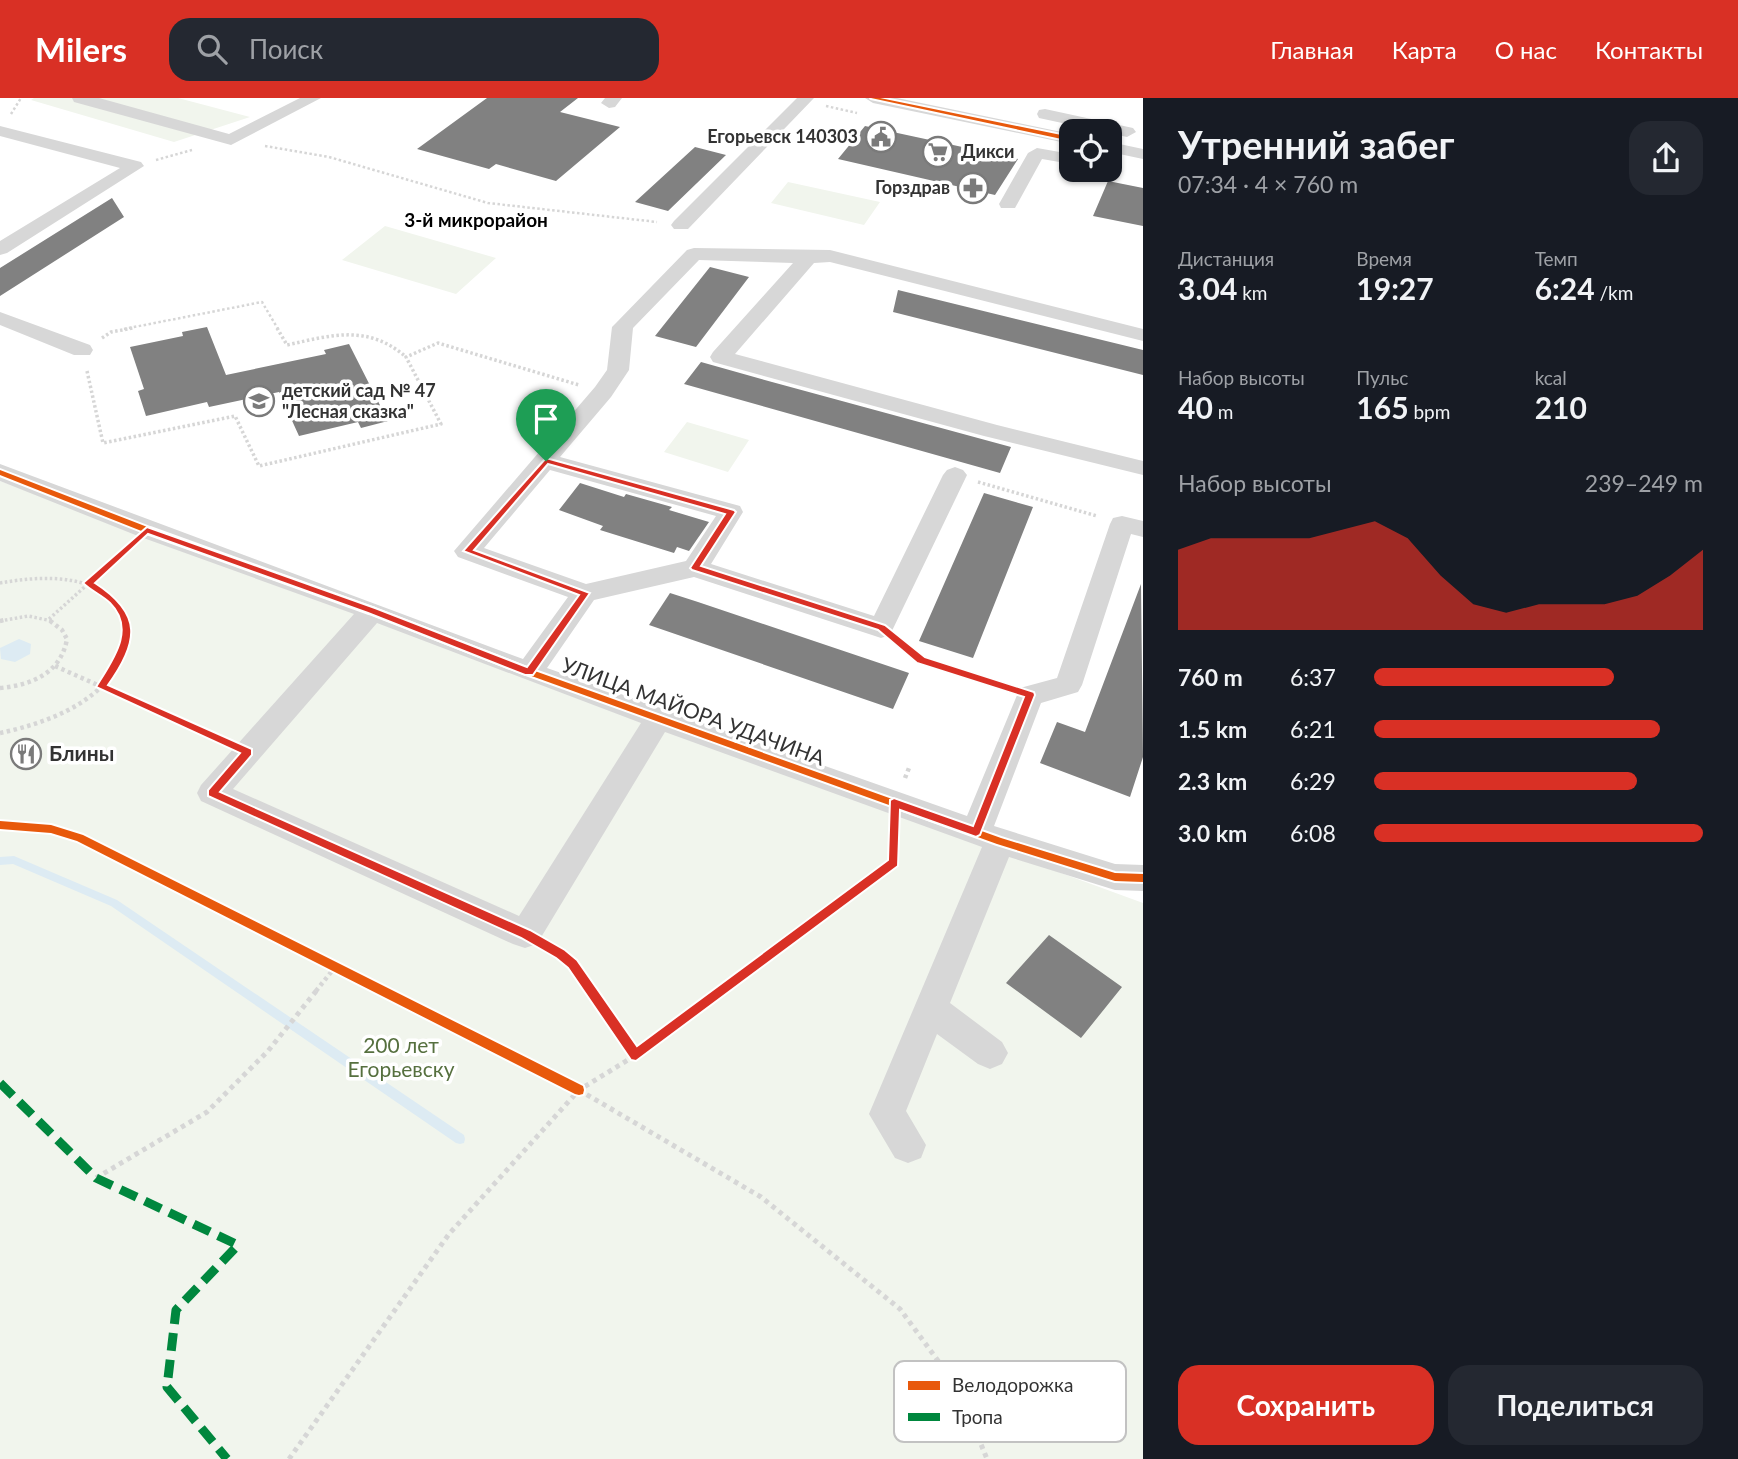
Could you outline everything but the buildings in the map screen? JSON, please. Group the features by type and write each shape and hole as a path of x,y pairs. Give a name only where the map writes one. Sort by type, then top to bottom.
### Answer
{"street":[{"path":"80,98 231,140 312,98"},
{"path":"873,98 1059,137"},
{"path":"958,116 972,98"},
{"path":"681,225 814,102"},
{"path":"1017,128 1028,110 1127,132"},
{"path":"1122,138 1143,116"},
{"path":"0,131 135,166"},
{"path":"1122,149 1143,153"},
{"path":"1008,204 1037,153 1059,157"},
{"path":"0,249 135,166"},
{"path":"955,475 881,628 695,568 585,593 467,551 603,392 618,370 624,327 694,254 830,256 1143,335"},
{"path":"808,257 721,357 992,431 1143,468"},
{"path":"1,332 82,350"},
{"path":"546,461 731,512 695,568"},
{"name":"УЛИЦА МАЙОРА УДАЧИНА","path":"0,472 147,530 372,611 529,672 988,837 1115,877 1143,878"},
{"path":"908,1145 887,1114 932,1010 1030,695 1068,685 1132,526"},
{"path":"529,672 585,593"},
{"path":"372,611 212,793 525,934 659,718"},
{"path":"932,1010 990,1053"}],"path":[{"path":"814,102 857,113"},
{"path":"135,166 231,140 329,157 488,203 681,225"},
{"path":"262,302 287,345 350,332 394,343 406,357 441,424 259,466 235,416 103,443 82,350 111,332 262,302"},
{"path":"406,357 438,343 603,392"},
{"path":"955,475 1132,526"},
{"path":"49,619 147,530"},
{"path":"0,583 53,576 88,583 112,599 120,609 127,633 121,659 101,687 85,701 54,718 20,730 0,733"},
{"path":"0,621 24,616 49,619 61,627 66,639 64,652 55,666 32,681 0,688"},
{"path":"881,628 921,660 1030,695"},
{"path":"55,666 248,752"},
{"path":"289,1459 449,1234 579,1090 636,1055 894,863 894,803 909,768"},
{"path":"525,934 561,954 572,964 636,1055"},
{"path":"324,961 348,973"},
{"path":"96,1178 207,1112 281,1037 335,967"},
{"path":"567,1084 761,1197 900,1309 938,1361"},
{"path":"980,1442 987,1459"}],"green space":[{"path":"178,98 250,117 174,142 31,100"},
{"path":"788,182 880,202 864,225 771,203"},
{"path":"385,226 496,258 456,294 342,260"},
{"path":"687,422 749,440 728,472 664,452"},
{"name":"200 лет Егорьевску","path":"0,481 560,690 1143,903 1143,1459 0,1459"}],"shaded area":[{"path":"19,639 31,644 30,654 15,662 1,659 0,648"}],"waterway":[{"path":"0,861 14,860 114,903 460,1139"}],"marked path":[{"path":"0,1083 96,1178 238,1245 176,1310 167,1387 227,1459"}],"cycle path":[{"path":"873,98 1059,137"},
{"path":"0,472 147,530 372,611 529,672 1000,841 1115,877 1143,878"},
{"path":"0,825 51,829 80,838 579,1090"}],"place":[{"name":"Егорьевск 140303","path":"881,137"},
{"name":"Дикси","path":"938,152"},
{"name":"Горздрав","path":"973,188"},
{"name":"детский сад № 47 \"Лесная сказка\"","path":"259,401"},
{"name":"Блины","path":"26,754"}],"district":[{"name":"3-й микрорайон","path":"476,220"}],"route":[{"path":"546,461 731,512 695,568 881,628 921,660 1030,695 976,832 894,803 894,863 636,1055 572,964 561,954 525,934 212,793 248,752 101,687 121,659 127,633 120,609 101,590 88,583 147,530 372,611 529,672 585,593 467,551 546,461"}]}
